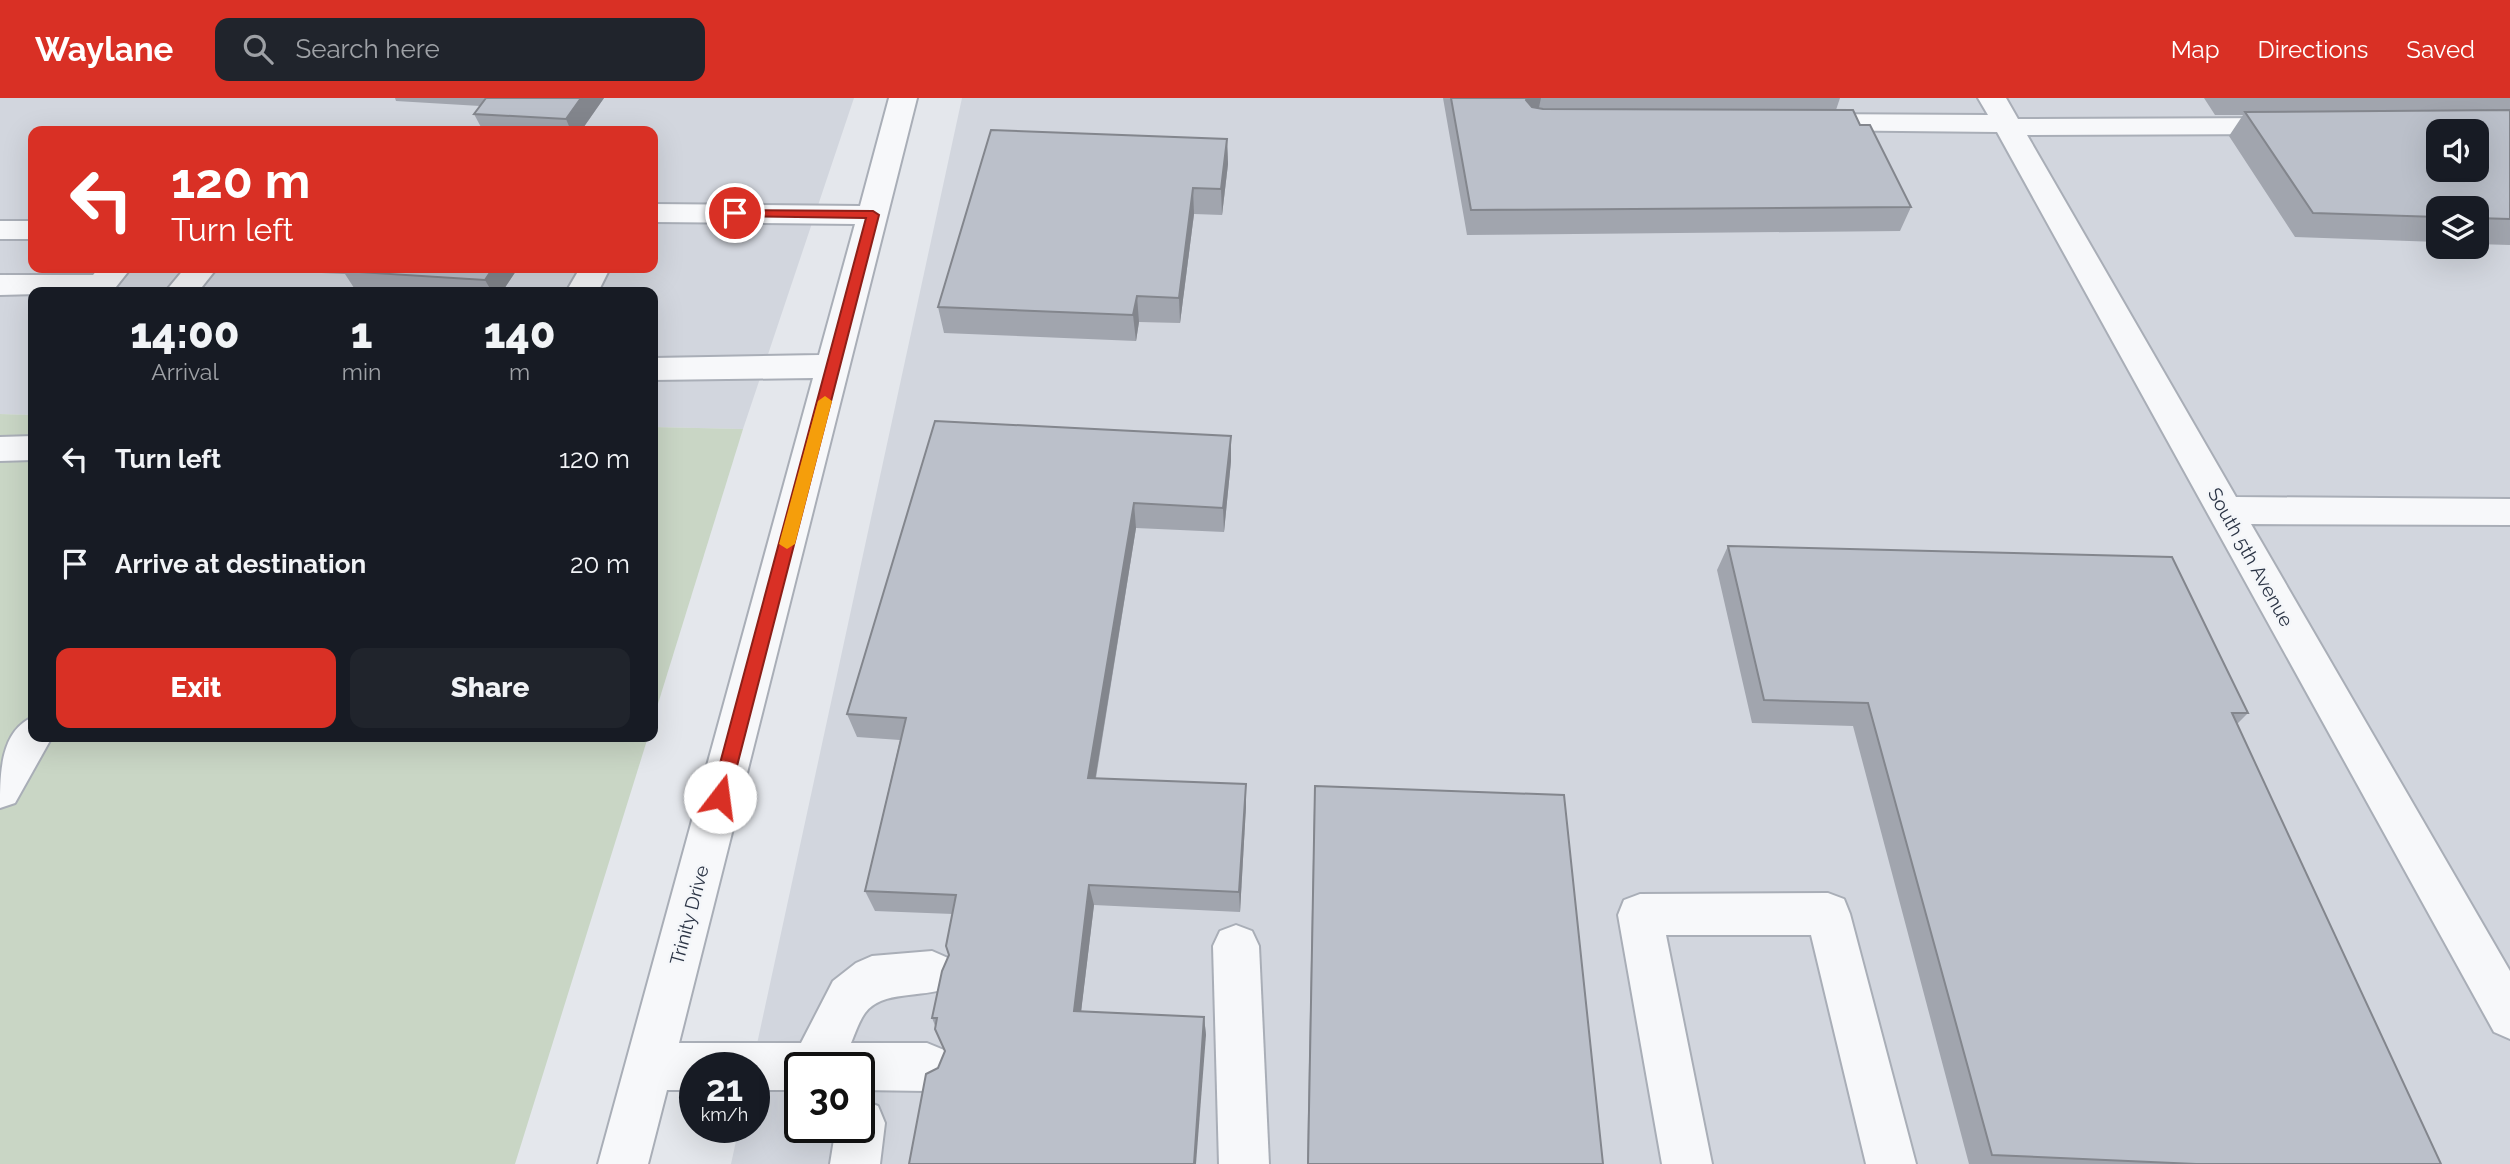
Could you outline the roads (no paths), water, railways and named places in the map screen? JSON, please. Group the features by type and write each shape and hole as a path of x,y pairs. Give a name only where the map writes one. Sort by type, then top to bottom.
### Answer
{"street":[{"name":"Trinity Drive","path":"623,1164 903,98"},
{"path":"1783,122 2003,116 2315,125"},
{"name":"South 5th Avenue","path":"2003,116 2510,1016"},
{"path":"658,213 873,215"},
{"path":"0,230 28,230"},
{"path":"0,285 101,285 112,273"},
{"path":"185,287 198,273"},
{"path":"658,369 834,366"},
{"path":"0,449 28,448"},
{"path":"2225,510 2510,512"},
{"path":"0,790 28,742"},
{"path":"1687,1164 1640,915 1828,914 1891,1164"},
{"path":"1236,946 1244,1164"},
{"path":"822,1052 849,997 872,978 932,973"},
{"path":"649,1066 784,1067"},
{"path":"875,1067 928,1067"}]}
